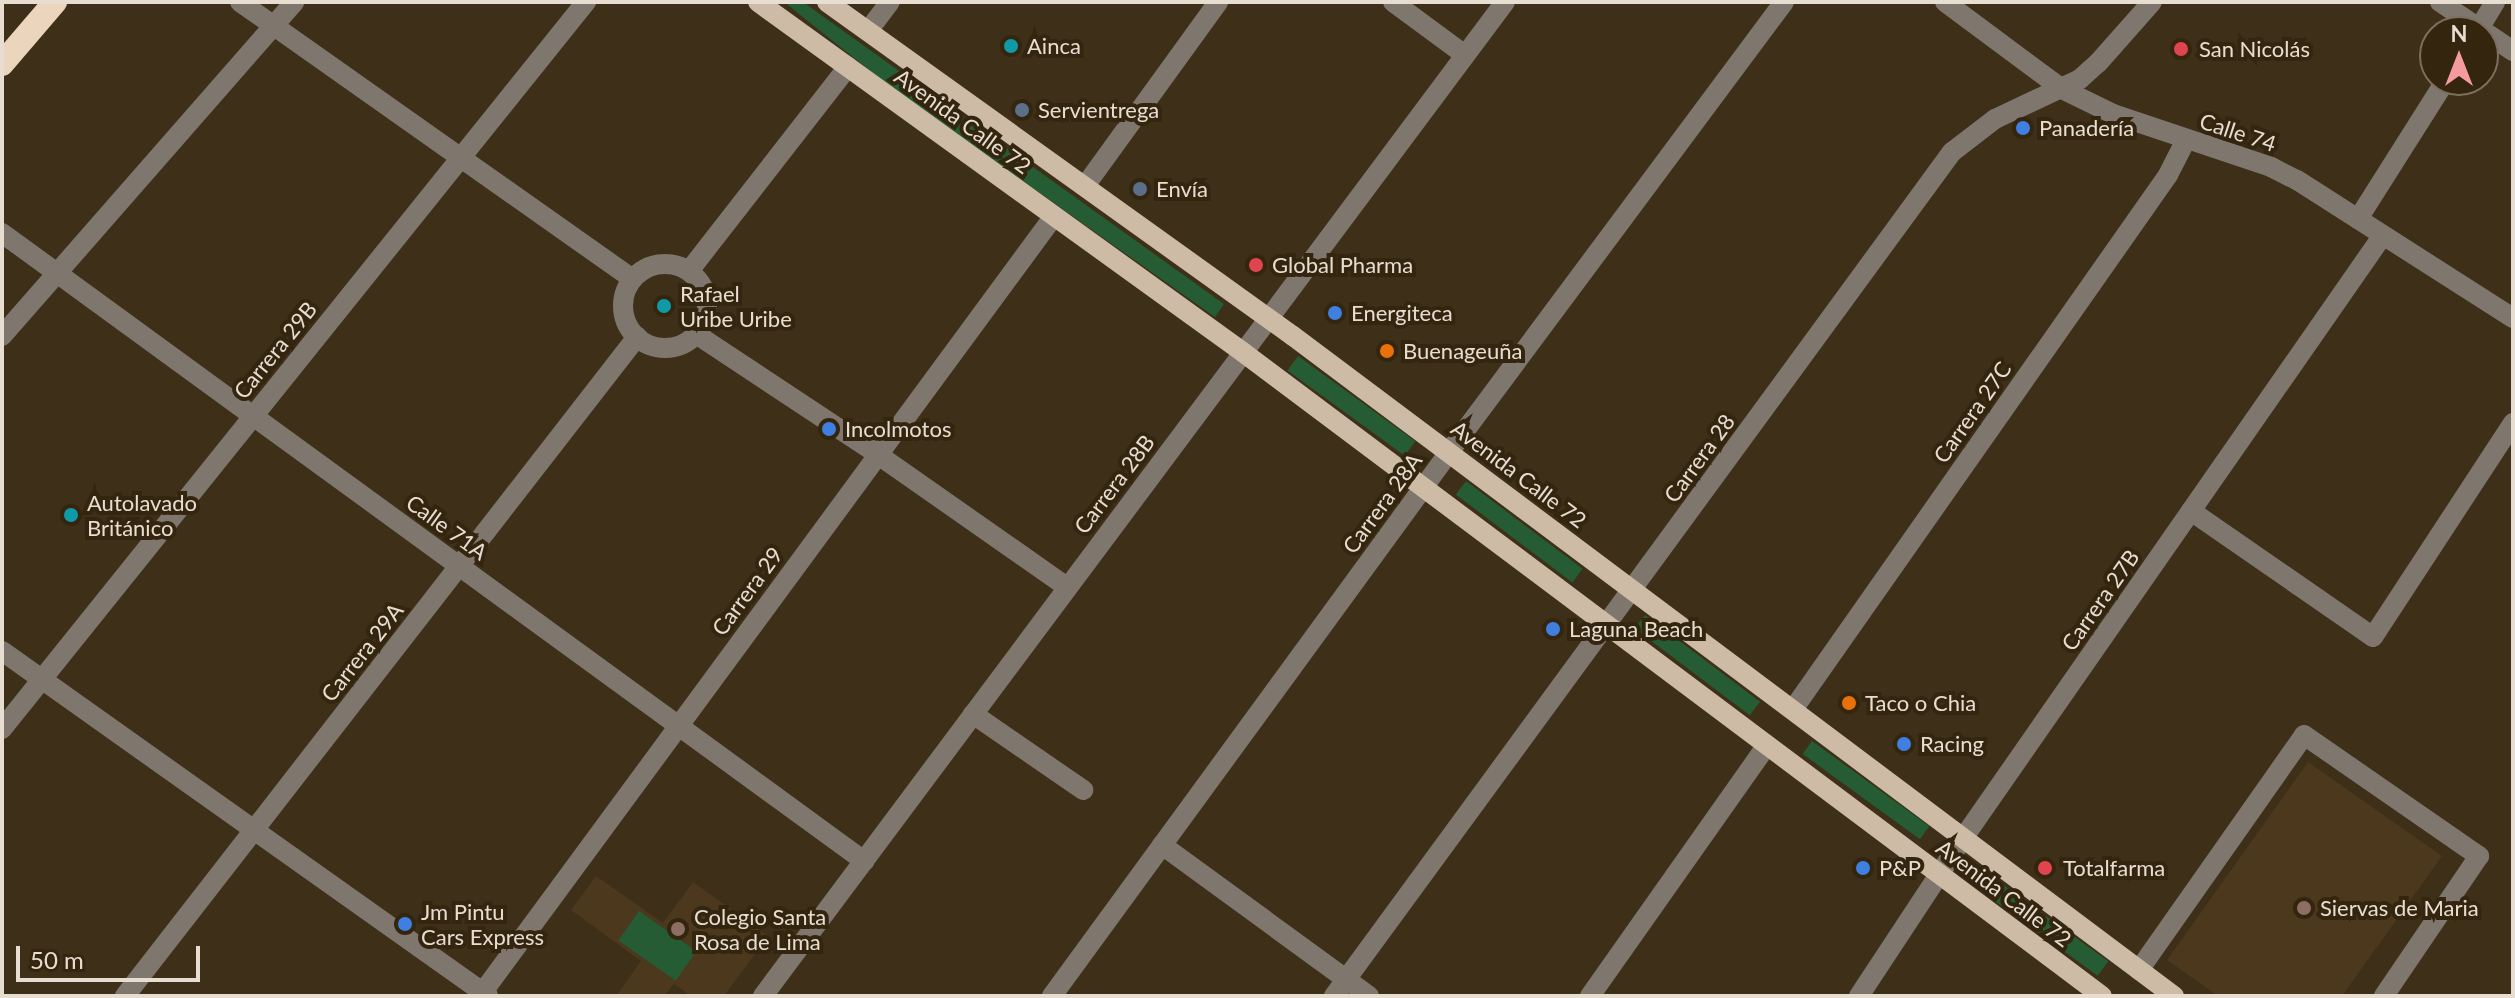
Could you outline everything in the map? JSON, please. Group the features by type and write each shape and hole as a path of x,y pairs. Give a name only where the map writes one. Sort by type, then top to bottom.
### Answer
{"highway":[{"path":"2,64 55,2"}],"main road":[{"name":"Avenida Calle 72","path":"758,2 1244,353 2102,996"},
{"name":"Avenida Calle 72","path":"827,2 1269,318 1794,708 2174,996"}],"street":[{"path":"240,2 632,279"},
{"path":"2,336 294,2"},
{"name":"Carrera 29B","path":"2,729 586,2"},
{"path":"868,31 890,2"},
{"path":"1085,186 1218,2"},
{"path":"1393,2 1465,55"},
{"name":"Carrera 28B","path":"763,996 1505,2"},
{"name":"Carrera 28A","path":"1052,996 1423,487 1784,2"},
{"name":"Calle 74","path":"1945,2 2062,89 2113,114 2185,141 2271,167 2513,318"},
{"name":"Carrera 28","path":"1340,988 1952,152 1995,119 2062,89 2098,63 2152,2"},
{"path":"2440,2 2459,16"},
{"path":"689,271 848,67"},
{"path":"2358,219 2436,96"},
{"name":"Carrera 27C","path":"1794,708 2168,175 2185,141"},
{"name":"Carrera 29","path":"483,995 1054,216"},
{"name":"Calle 71A","path":"2,233 864,861"},
{"name":"Carrera 27B","path":"1859,996 1964,837 2383,235"},
{"path":"659,264 675,265 689,271 701,284 707,301 705,319 696,334 667,348 651,345 637,337 627,325 623,309 632,279 644,269 659,264"},
{"path":"696,334 877,454 1067,587"},
{"name":"Carrera 29A","path":"125,996 637,337"},
{"path":"2191,511 2373,637 2513,423"},
{"path":"2,651 483,995"},
{"path":"973,714 1083,790"},
{"path":"2139,970 2304,735 2479,856 2384,996"},
{"path":"1590,996 1767,745"},
{"path":"1162,845 1340,988 1369,996"}],"shaded area":[{"name":"Siervas de Maria","path":"2308,762 2442,856 2342,996 2218,996 2167,960"},
{"name":"Colegio Santa Rosa de Lima","path":"596,876 663,923 693,882 768,936 724,996 691,996 674,984 664,996 616,996 641,961 571,910"}],"green space":[{"path":"784,2 803,2 1224,304 1215,317 893,89"},
{"path":"1298,356 1415,441 1405,456 1287,371"},
{"path":"1466,481 1583,569 1572,582 1456,495"},
{"path":"1645,615 1760,702 1750,715 1635,629"},
{"path":"1812,741 1929,826 1920,839 1803,754"},
{"path":"1991,876 2108,961 2098,976 1980,891"},
{"path":"639,911 696,951 676,981 618,940"}],"place":[{"name":"Ainca","path":"1011,46"},
{"name":"San Nicolás","path":"2181,49"},
{"name":"Servientrega","path":"1022,110"},
{"name":"Panadería","path":"2023,128"},
{"name":"Envía","path":"1140,189"},
{"name":"Global Pharma","path":"1256,265"},
{"name":"Rafael Uribe Uribe","path":"664,306"},
{"name":"Energiteca","path":"1335,313"},
{"name":"Buenageuña","path":"1387,351"},
{"name":"Incolmotos","path":"829,429"},
{"name":"Autolavado Británico","path":"71,515"},
{"name":"Laguna Beach","path":"1553,629"},
{"name":"Taco o Chia","path":"1849,703"},
{"name":"Racing","path":"1904,744"},
{"name":"P&P","path":"1863,868"},
{"name":"Totalfarma","path":"2045,868"},
{"name":"Siervas de Maria","path":"2304,908"},
{"name":"Jm Pintu Cars Express","path":"405,924"},
{"name":"Colegio Santa Rosa de Lima","path":"678,929"}]}
